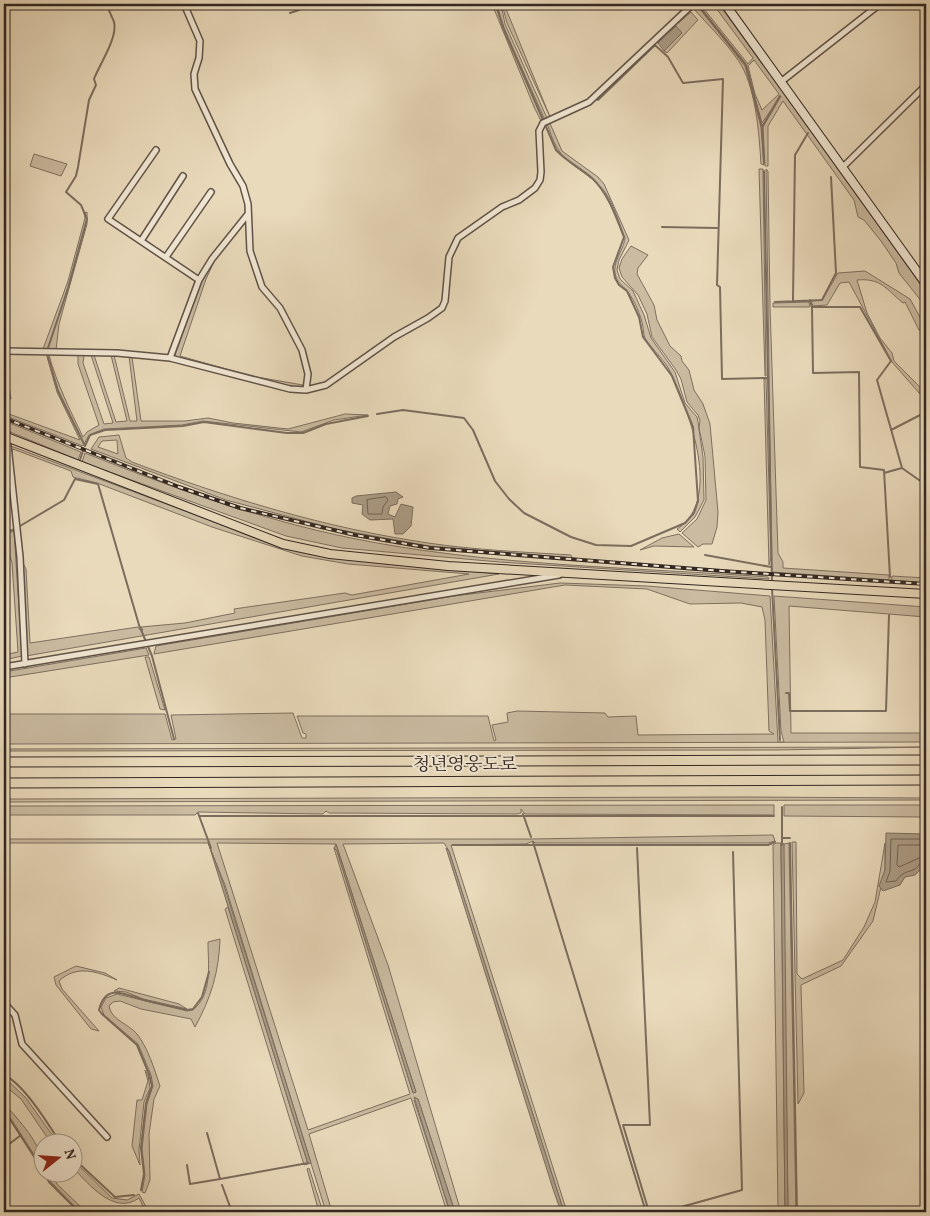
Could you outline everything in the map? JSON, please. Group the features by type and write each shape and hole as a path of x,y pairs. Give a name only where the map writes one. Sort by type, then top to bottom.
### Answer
{"highway":[{"name":"청년영웅도로","path":"4,762 926,760"},
{"name":"청년영웅도로","path":"4,783 926,780"}],"main road":[{"path":"725,4 926,284"},
{"path":"6,437 283,544 307,550 448,566 926,594"}],"street":[{"path":"184,4 200,42 199,58 194,74 195,89 230,164 243,186 248,214 250,251 262,287 280,308 302,350 308,374 306,390"},
{"path":"4,351 117,353 170,358 272,385 306,390 326,385 382,344 442,308 445,301 449,257 453,244 458,238 502,208 519,200 534,188 540,180 539,131 543,123 589,102 693,4"},
{"path":"782,81 880,4"},
{"path":"843,167 926,85"},
{"path":"156,150 108,219 199,280"},
{"path":"141,241 183,176"},
{"path":"166,258 211,192"},
{"path":"170,358 199,280 212,259 248,214"},
{"path":"4,408 20,557 25,664"},
{"path":"4,667 572,573"},
{"path":"4,1003 15,1016 22,1044 107,1138"}],"shaded area":[{"path":"492,4 495,4 503,29 543,121 541,121 534,107"},
{"path":"496,4 501,4 505,24 547,118 545,120 504,29"},
{"path":"502,4 504,4 550,117 507,23"},
{"path":"696,4 745,66 752,93 744,71 728,46 693,8"},
{"path":"698,4 700,4 748,64 753,58 713,4 719,4 926,292 926,307 899,273 896,263 881,241 864,220 858,217 854,200 783,101 768,126 768,166 765,166 763,127 781,96 762,123 746,65","holes":["754,60 779,94 762,110 755,94 748,66"]},
{"path":"691,12 698,20 667,53 664,51 681,33 675,26 654,44"},
{"path":"754,99 761,127 764,165 761,164 758,124"},
{"path":"549,121 562,151 598,177 604,184 629,240 619,260 617,270 620,279 633,291 644,315 651,338 675,372 685,403 697,417 703,457 704,500 695,517 680,532 677,529 691,516 698,498 700,478 698,455 686,411 669,370 645,338 641,318 633,300 616,277 616,262 625,238 611,203 600,186 561,154 552,139 547,123"},
{"path":"34,154 67,164 61,176 30,166"},
{"path":"759,169 763,169 766,376 765,376"},
{"path":"766,169 768,171 770,306 778,553 783,562 783,568 889,575 889,580 772,572"},
{"path":"87,212 87,224 59,324 56,350 43,349 68,281 85,218 84,213"},
{"path":"631,246 648,255 638,268 637,274 654,305 657,320 670,346 681,356 682,361 689,370 694,390 703,404 710,424 718,512 717,527 712,544 703,544 698,547 682,533 697,519 706,500 705,456 699,428 700,421 698,415 687,402 681,379 676,370 652,337 647,314 638,295 622,277 619,268 622,259"},
{"path":"218,253 206,279 180,356 251,376 303,385 303,388 291,388 176,357 175,355 202,279"},
{"path":"865,271 910,299 926,328 926,331 919,330 905,302 903,303 882,285 872,281 857,280 867,313 880,338 892,353 894,361 920,387 920,394 892,362 849,282 840,283 827,305 813,306 811,301 822,300 838,273"},
{"path":"809,302 810,307 773,307 773,303"},
{"path":"46,353 51,354 49,355 64,397 83,437 87,432 99,425 78,364 78,354 84,356 83,363 104,424 113,423 91,355 94,355 116,422 127,421 111,355 114,355 130,421 137,421 129,356 132,357 141,421 185,421 208,418 233,423 288,429 345,414 368,415 334,420 301,432 203,421 182,425 104,429 89,435 83,446 6,416 4,354 11,399 7,398 9,414 80,440 57,392"},
{"path":"764,379 766,379 771,557 769,565"},
{"path":"7,422 81,452 78,460 8,431"},
{"path":"119,435 126,458 132,462 204,488 315,520 390,537 428,543 481,549 571,555 572,558 429,546 335,529 226,500 91,449 99,437","holes":["117,440 118,454 98,447 102,441"]},
{"path":"11,446 279,546 330,558 499,574 26,656 23,563 26,569 30,643 138,627 141,631 143,630 141,627 185,623 235,613 234,609 345,593 352,595 469,574 348,564 302,556 212,527 97,483 73,477 71,471 13,449 11,454"},
{"path":"85,453 216,502 283,522 351,538 403,547 507,560 768,577 769,579 499,562 342,548 286,536 82,462"},
{"path":"14,531 22,656 4,660 4,655 18,652 12,563 6,544 4,544 4,535"},
{"path":"679,534 694,547 654,546 640,550 662,538"},
{"path":"892,576 926,578 926,583 891,580"},
{"path":"560,583 647,586 770,596 778,742 784,742 781,731 774,596 926,607 926,617 789,606 791,733 923,733 926,714 926,742 4,744 4,714 165,714 172,740 176,739 171,715 293,713 302,738 306,738 306,734 303,733 297,716 488,716 494,741 496,740 492,725 508,722 507,713 517,711 605,713 608,717 636,716 638,735 774,734 769,731 765,620 762,607 741,603 690,604 647,589 565,585 154,654 156,646 454,596"},
{"path":"146,648 149,655 4,678 4,672"},
{"path":"145,657 149,657 165,710 160,709"},
{"path":"926,747 777,750 4,751 4,749"},
{"path":"926,798 926,800 4,802 4,799"},
{"path":"774,805 774,815 525,814 521,809 521,813 517,814 329,813 326,811 323,814 198,812 195,815 4,815 4,806"},
{"path":"784,805 926,805 926,817 784,816"},
{"path":"773,835 775,841 768,843 535,843 533,841 526,844 451,845 567,1212 564,1212 449,851 444,843 343,844 388,965 461,1212 455,1212 418,1099 414,1100 450,1212 447,1212 411,1098 309,1134 332,1212 326,1212 225,885 208,843 4,843 4,839 531,839","holes":["217,843 336,844 416,1092 413,1093 337,851 334,848 410,1094 308,1130"]},
{"path":"792,842 796,842 797,974 802,979 843,960 864,927 875,902 885,843 885,870 873,921 841,966 801,985 804,1093 798,1104"},
{"path":"781,843 785,1212 778,1212 773,845"},
{"path":"789,843 796,1212 788,1212 783,850 784,844"},
{"path":"228,907 308,1164 304,1165 225,909"},
{"path":"220,939 218,963 213,984 206,1006 195,1027 191,1019 141,1009 120,1001 113,1002 109,1006 113,1015 134,1030 141,1040 160,1086 154,1099 149,1134 150,1180 145,1193 142,1192 145,1175 142,1149 147,1104 153,1086 151,1075 138,1044 104,1015 101,1007 106,998 117,994 187,1011 193,1010 204,995 207,987 209,969 208,942"},
{"path":"76,966 105,973 117,980 95,972 80,971 66,976 59,981 62,989 99,1031 91,1029 56,985 54,977"},
{"path":"119,988 179,1004 187,1009 143,999 126,992 114,991"},
{"path":"145,1070 148,1075 150,1088 144,1102 139,1150 140,1165 132,1146 137,1100 142,1100 148,1081"},
{"path":"4,1077 26,1098 52,1134 45,1134 21,1099 4,1085"},
{"path":"4,1103 32,1138 32,1151 4,1108"},
{"path":"309,1168 323,1212 319,1212 307,1169"},
{"path":"82,1169 112,1198 127,1200 139,1194 149,1212 146,1212 139,1198 130,1203 120,1203 111,1201 94,1189 82,1177"},
{"path":"53,1184 57,1184 86,1212 80,1212"}],"water":[{"path":"676,26 682,33 664,51 658,43"},
{"path":"396,492 403,497 398,499 397,504 390,506 388,514 395,517 401,504 413,507 411,526 403,534 395,534 393,519 370,520 362,514 363,505 352,503 352,498 356,496"},
{"path":"886,833 926,834 926,864 915,875 905,877 900,885 883,891 879,886 885,870"},
{"path":"208,842 224,885 311,1163 308,1164"},
{"path":"781,843 784,844 788,1212 785,1212"},
{"path":"336,844 416,1092 413,1093 337,851 334,848"},
{"path":"446,848 449,851 564,1212 561,1212 553,1189"},
{"path":"414,1097 418,1099 455,1212 450,1212"}],"waterway":[{"path":"48,348 68,288 87,219 81,205 66,192 76,176 89,100 96,85 94,79 113,36 114,22 107,4"},
{"path":"290,13 299,10 305,4"},
{"path":"377,414 403,410 464,418 473,430 495,481 509,499 524,513 571,537 596,545 631,546 685,523 694,513 698,501 693,427 672,376 643,337 639,317 627,291 619,285 615,278 613,267 624,237 618,222 608,199 599,185 556,150 504,29 496,4"},
{"path":"697,4 746,65 762,127"},
{"path":"598,100 655,45 668,57 683,83 723,79 717,285 720,287 722,379 767,378"},
{"path":"764,163 762,127 780,96"},
{"path":"793,300 795,155 808,133"},
{"path":"764,171 772,583"},
{"path":"775,302 822,300 836,273 831,177"},
{"path":"662,227 717,228"},
{"path":"810,300 812,307 813,373 859,372 860,467 884,470 890,577"},
{"path":"812,307 860,307 891,361 877,380 902,468 884,473"},
{"path":"48,357 58,391 84,444"},
{"path":"891,430 926,412"},
{"path":"85,446 90,435 105,430 183,426 204,422 287,433 303,433 326,424 368,416"},
{"path":"80,460 83,451"},
{"path":"902,468 926,485"},
{"path":"20,526 64,500 75,479 98,484 139,625 152,656 174,739"},
{"path":"4,533 15,529"},
{"path":"705,555 771,567"},
{"path":"772,588 780,740"},
{"path":"786,693 789,693 790,711 886,711 889,615"},
{"path":"782,807 782,845"},
{"path":"198,813 211,848"},
{"path":"523,814 531,837"},
{"path":"199,816 774,816"},
{"path":"783,838 790,838"},
{"path":"533,842 646,1212"},
{"path":"453,845 768,845 775,842"},
{"path":"790,843 797,1212"},
{"path":"637,848 650,1125 623,1125 649,1212"},
{"path":"663,1212 742,1190 733,852"},
{"path":"141,1190 144,1174 141,1148 146,1103 152,1086 137,1045 99,1010 102,1001 112,993 124,994 187,1010 193,1009 202,997 209,972"},
{"path":"4,1075 12,1080 28,1096 55,1134"},
{"path":"4,1110 32,1153"},
{"path":"207,1133 220,1179 308,1163"},
{"path":"4,1148 21,1135"},
{"path":"187,1165 190,1184 220,1179"},
{"path":"82,1166 115,1197 134,1195"},
{"path":"51,1184 79,1212"},
{"path":"222,1185 232,1212"}],"railway":[{"path":"4,418 179,487 240,508 355,535 430,548 722,571 926,584"}]}
